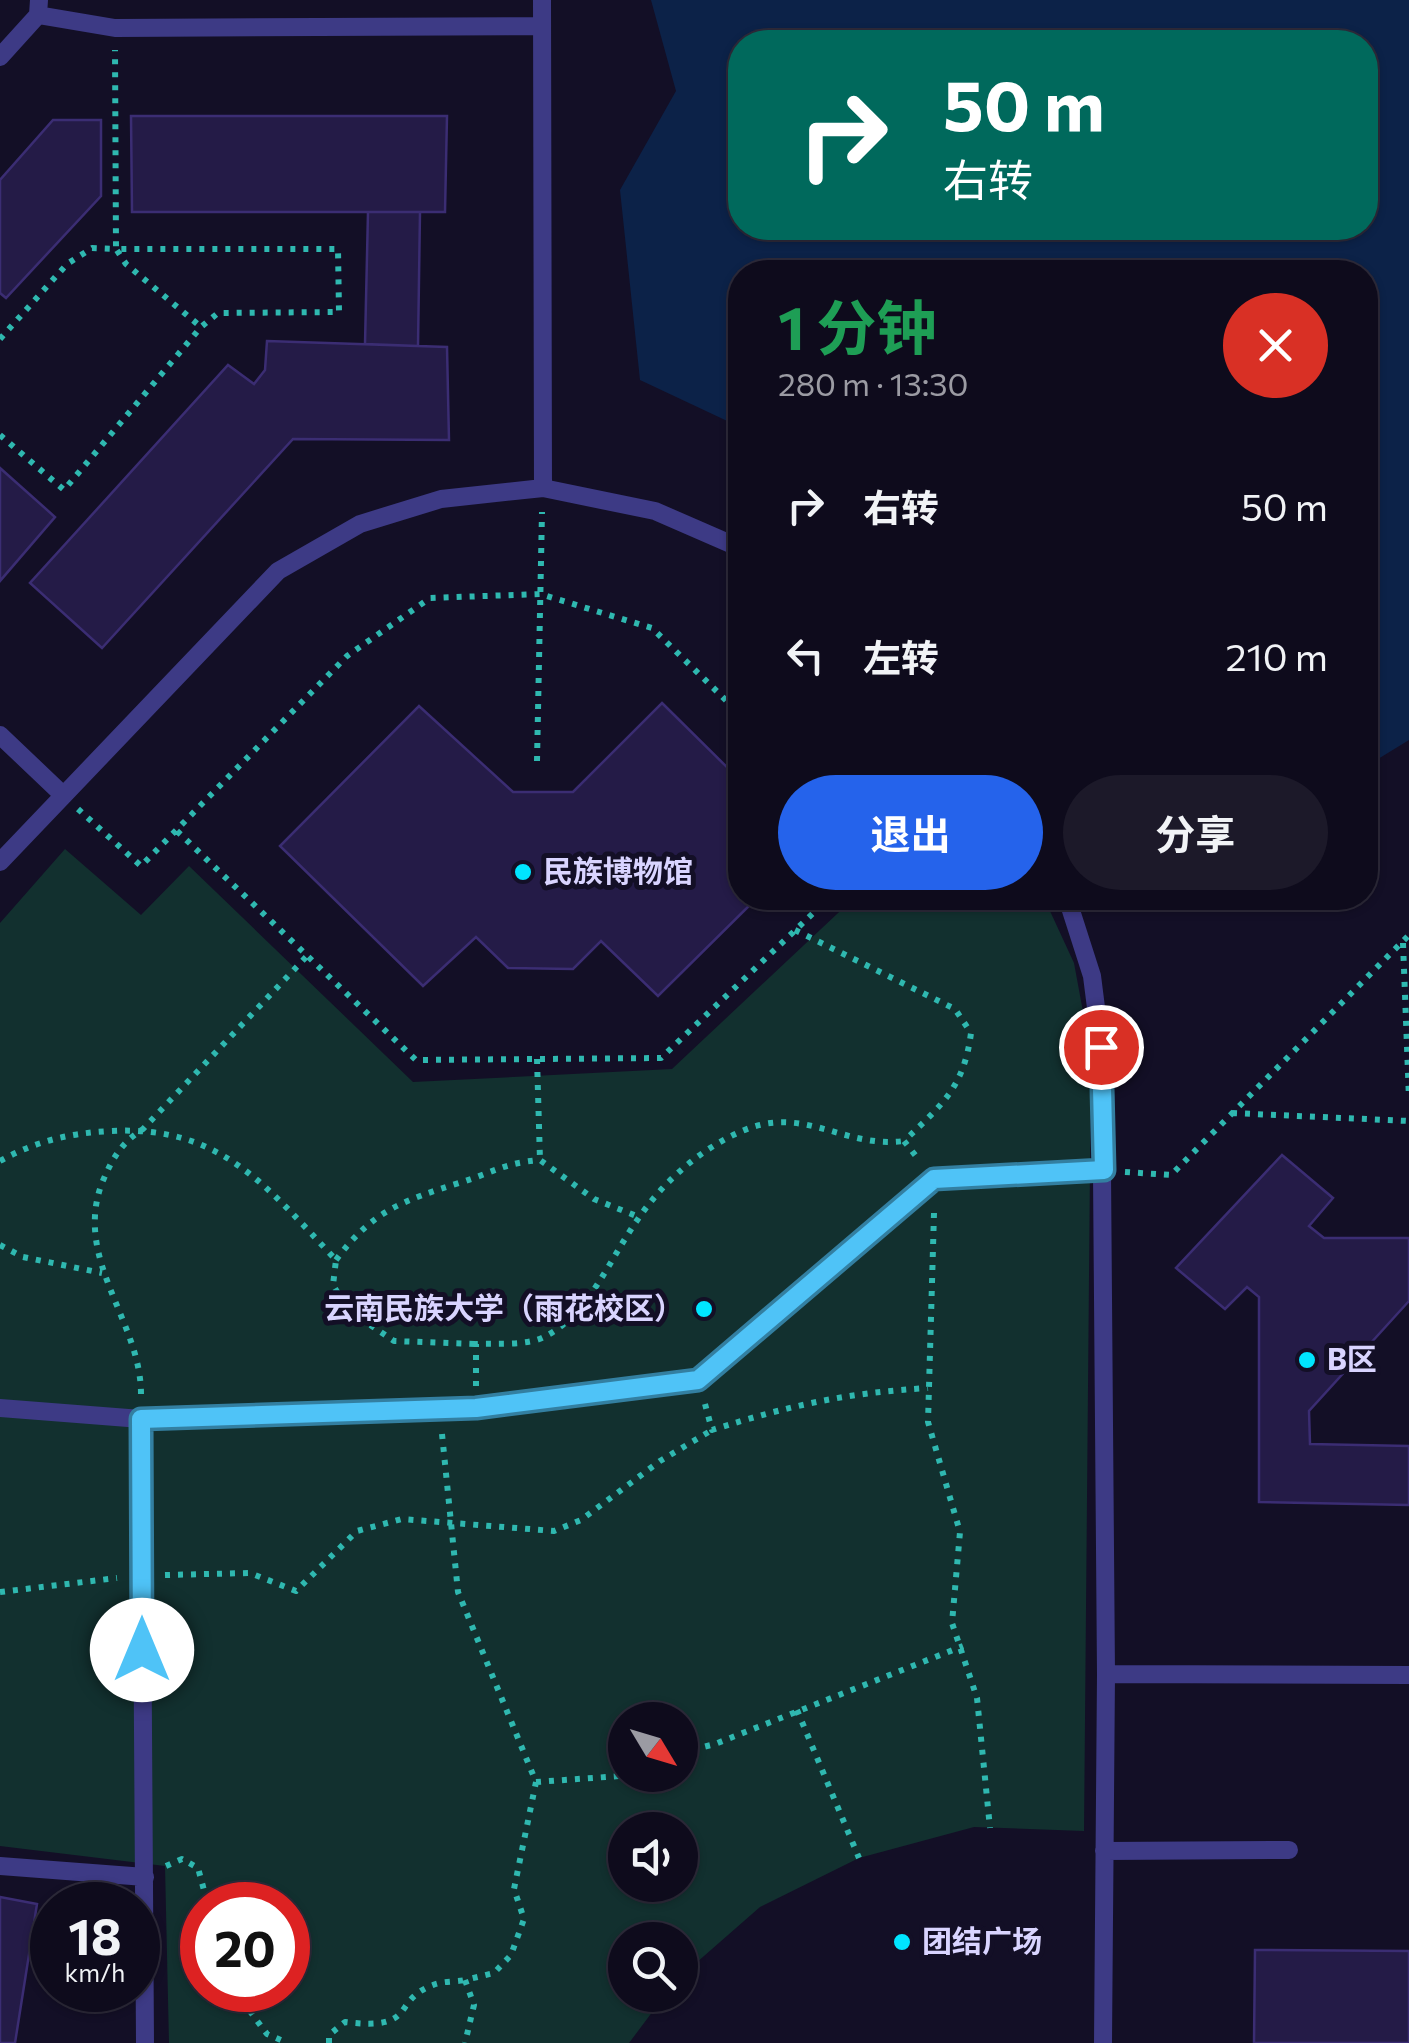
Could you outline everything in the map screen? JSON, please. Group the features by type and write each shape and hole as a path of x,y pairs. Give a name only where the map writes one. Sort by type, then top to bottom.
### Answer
{"lane":[{"path":"542,0 543,488"},
{"path":"0,57 38,8 115,28 542,26"},
{"path":"0,862 278,571 360,524 440,499 543,488 655,510 728,543"},
{"path":"0,735 63,795"},
{"path":"1071,910 1092,976 1101,1047 1106,1674 1103,2043"},
{"path":"0,1408 141,1419 476,1408 698,1380 934,1179 1104,1170"},
{"path":"141,1419 146,2043"},
{"path":"1106,1674 1409,1676"},
{"path":"1104,1851 1289,1850"},
{"path":"0,1866 145,1877"}],"path":[{"path":"115,28 116,249 126,264 200,327"},
{"path":"0,339 67,264 92,248 338,249 339,312 218,312 200,327 64,490 0,435"},
{"path":"537,761 543,488"},
{"path":"63,795 141,866 347,656 430,598 540,594 652,628 728,702"},
{"path":"176,831 416,1060 661,1058 816,910"},
{"path":"638,1217 594,1199 540,1160 505,1162 462,1182 418,1194 371,1219 336,1260 333,1284 348,1310 394,1340 476,1344 542,1339 577,1312 638,1217 684,1168 744,1130 799,1120 876,1145 904,1142 946,1100 966,1068 971,1033 955,1010 795,930"},
{"path":"1104,1170 1171,1175 1406,938"},
{"path":"1406,938 1409,1099"},
{"path":"141,1419 141,1375 102,1273 95,1237 96,1200 123,1142 144,1129 307,956"},
{"path":"536,1059 540,1160"},
{"path":"1232,1113 1409,1121"},
{"path":"0,1162 30,1144 76,1133 144,1129 178,1134 210,1146 254,1176 336,1260"},
{"path":"904,1142 934,1179 928,1422 960,1532 952,1622 963,1646 986,1749 990,1828"},
{"path":"0,1245 23,1257 102,1273"},
{"path":"476,1344 476,1408"},
{"path":"698,1380 712,1430"},
{"path":"1,1594 142,1574 250,1573 296,1591 356,1531 402,1519 448,1520 523,1532 554,1531 582,1520 660,1461 712,1430 802,1402 855,1392 928,1388"},
{"path":"329,2043 329,2035 345,2022 375,2026 398,2018 431,1985 494,1973 511,1955 524,1918 514,1889 536,1782 458,1592 440,1408"},
{"path":"698,1748 963,1646"},
{"path":"797,1710 859,1858"},
{"path":"536,1782 608,1777"},
{"path":"145,1877 182,1859 198,1868 202,1882"},
{"path":"464,1980 474,2005 465,2043"},
{"path":"250,2012 267,2034 288,2043"}],"green space":[{"path":"65,849 141,915 189,866 413,1082 672,1069 841,910 1050,910 1074,963 1091,1055 1084,1831 974,1827 859,1858 760,1907 698,1961 698,1922 608,1922 608,2012 652,2012 629,2043 169,2043 165,1866 0,1846 0,923"}],"water":[{"path":"651,0 1409,0 1409,740 1378,759 1378,260 728,260 728,421 640,380 620,190 676,91"}],"building":[{"path":"131,116 447,116 445,212 132,212"},
{"path":"53,120 101,120 101,196 6,298 0,293 0,180"},
{"path":"368,212 420,212 418,346 365,344"},
{"path":"267,341 447,347 449,440 293,439 102,648 30,583 228,365 254,384 265,370"},
{"path":"0,468 55,517 0,581"},
{"name":"民族博物馆","path":"662,703 728,768 728,910 745,910 658,996 601,941 573,969 508,968 476,937 423,986 280,846 419,706 513,792 573,792"},
{"name":"B区","path":"1282,1155 1333,1198 1309,1226 1324,1238 1409,1238 1409,1301 1309,1411 1310,1444 1409,1446 1409,1505 1259,1502 1259,1297 1247,1287 1225,1309 1176,1268"},
{"path":"0,1897 30,1903 30,1948 15,2043 0,2043"},
{"path":"1255,1950 1409,1951 1409,2043 1254,2043"}],"place":[{"name":"民族博物馆","path":"523,872"},
{"name":"云南民族大学（雨花校区）","path":"704,1309"},
{"name":"B区","path":"1307,1360"},
{"name":"团结广场","path":"902,1942"}],"route":[{"path":"142,1650 141,1419 476,1408 698,1380 934,1179 1104,1170 1101,1047"}]}
